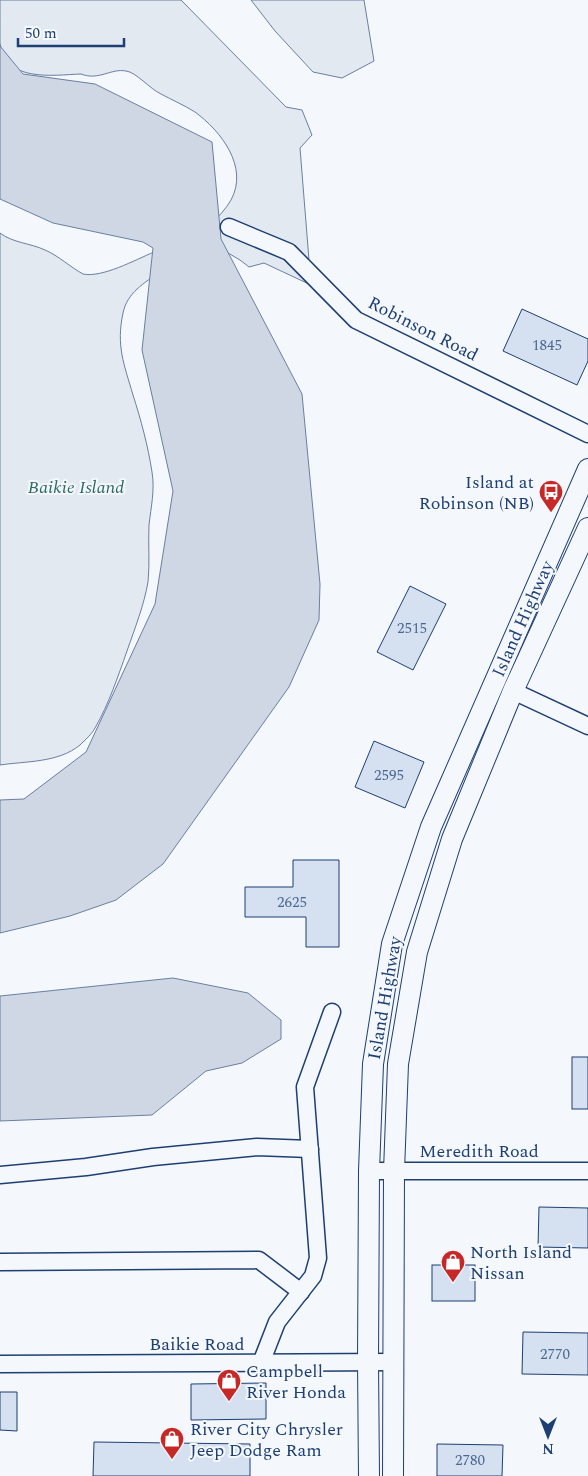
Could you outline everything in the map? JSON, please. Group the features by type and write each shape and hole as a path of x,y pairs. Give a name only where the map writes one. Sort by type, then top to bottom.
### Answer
{"main road":[{"name":"Island Highway","path":"369,1476 369,1171 373,1064 392,944 431,827 588,469"},
{"name":"Island Highway","path":"393,1476 394,1171 398,1064 417,952 452,839 512,691 588,528"}],"street":[{"name":"Robinson Road","path":"229,227 289,252 356,320 588,434"},
{"path":"512,691 588,726"},
{"path":"261,1363 277,1322 313,1276 318,1258 305,1088 332,1012"},
{"path":"0,1175 257,1147 310,1149"},
{"name":"Meredith Road","path":"369,1171 588,1171"},
{"path":"0,1262 259,1260 301,1292"},
{"name":"Baikie Road","path":"0,1364 393,1362"}],"green space":[{"path":"0,0 181,0 286,107 302,110 312,135 300,148 311,285 264,263 249,267 223,250 211,224 231,200 236,188 237,175 230,151 223,139 205,120 187,107 157,92 130,72 115,71 87,76 81,74 44,75 20,71 11,65 4,56 0,43"},
{"path":"251,0 364,0 374,61 342,78 313,72 275,31"},
{"name":"Baikie Island","path":"0,233 10,239 50,252 83,274 91,275 109,271 154,252 160,272 137,289 128,300 123,313 120,335 124,364 144,433 153,479 149,525 148,582 139,616 109,700 95,728 88,737 80,745 62,755 42,760 0,765"}],"shaded area":[{"path":"0,46 23,74 95,84 212,142 221,239 302,394 320,584 319,620 289,687 163,864 116,900 70,916 0,933 0,800 24,799 86,752 155,604 173,491 142,350 153,248 143,242 53,223 0,199"},
{"path":"173,978 248,993 281,1020 281,1039 242,1063 206,1071 152,1115 0,1121 0,996"}],"building":[{"path":"522,309 588,339 588,361 577,385 503,351"},
{"path":"410,586 446,604 413,670 377,652"},
{"path":"374,741 424,762 405,808 355,787"},
{"path":"293,860 339,860 339,947 306,947 306,917 245,917 245,887 293,887"},
{"path":"572,1057 588,1057 588,1109 572,1109"},
{"path":"539,1207 588,1208 588,1248 538,1247"},
{"name":"North Island Nissan","path":"432,1265 475,1265 475,1301 432,1301"},
{"path":"523,1332 588,1333 588,1375 522,1374"},
{"name":"Campbell River Honda","path":"266,1383 266,1419 191,1420 191,1384"},
{"path":"0,1392 17,1392 17,1431 0,1430"},
{"name":"River City Chrysler Jeep Dodge Ram","path":"94,1442 250,1444 250,1476 93,1476"},
{"path":"437,1444 503,1445 502,1476 437,1476"}],"place":[{"name":"Island at Robinson (NB)","path":"551,513"},
{"name":"North Island Nissan","path":"453,1283"},
{"name":"Campbell River Honda","path":"229,1402"},
{"name":"River City Chrysler Jeep Dodge Ram","path":"172,1460"}]}
